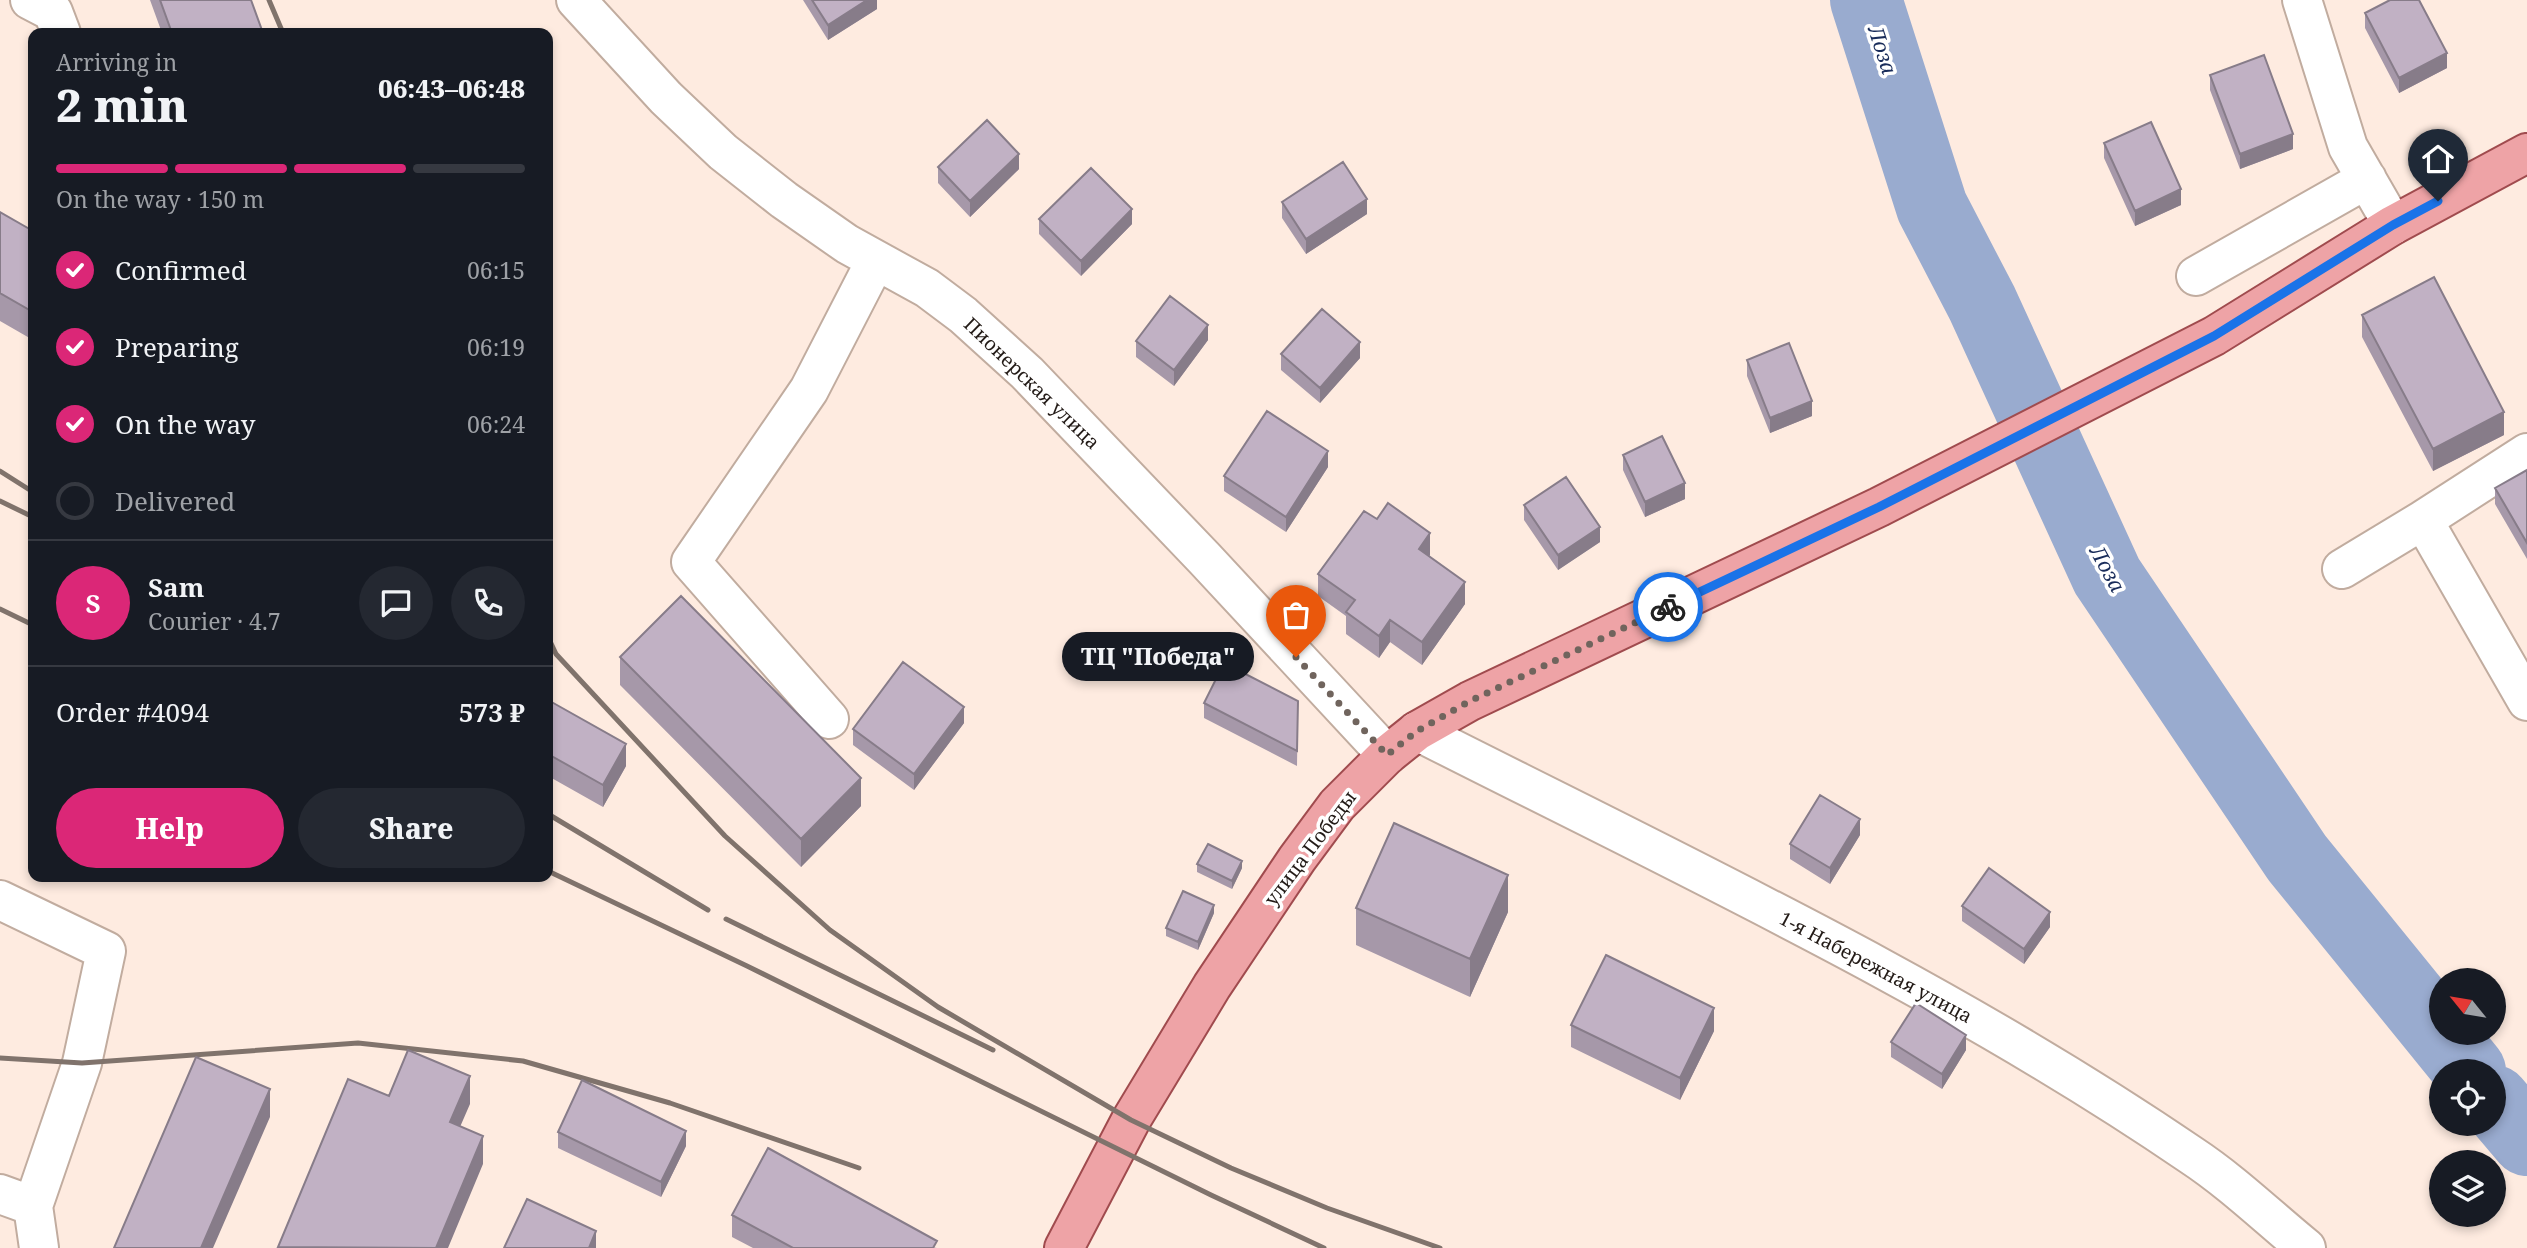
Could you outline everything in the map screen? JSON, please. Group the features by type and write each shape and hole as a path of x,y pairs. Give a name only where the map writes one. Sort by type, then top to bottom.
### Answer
{"main road":[{"path":"2393,225 2527,153"},
{"name":"улица Победы","path":"1064,1248 1131,1120 1212,986 1297,859 1337,805 1387,755 1417,731 1470,701 1879,507 2214,336 2393,225"}],"street":[{"path":"30,0 52,12 59,28"},
{"name":"Пионерская улица","path":"576,0 666,98 723,152 784,200 847,244 927,288 954,308 1027,373 1387,755"},
{"path":"2302,0 2348,147 2393,225"},
{"path":"2196,276 2367,179"},
{"path":"829,719 691,562 809,390 876,260"},
{"path":"2342,569 2527,453"},
{"path":"2423,520 2527,701"},
{"name":"1-я Набережная улица","path":"1417,731 1789,920 2027,1049 2194,1156 2306,1248"},
{"path":"0,900 106,951 82,1063 17,1200 39,1248"}],"building":[{"path":"160,0 251,0 261,28 170,28"},
{"path":"812,0 867,0 828,25"},
{"path":"2390,0 2419,0 2447,53 2399,78 2365,13"},
{"path":"2264,55 2293,134 2240,154 2210,75"},
{"path":"987,120 1019,154 970,201 938,167"},
{"path":"2151,122 2181,189 2135,211 2104,143"},
{"path":"1343,162 1367,199 1306,239 1282,202"},
{"path":"1091,168 1132,209 1081,261 1039,219"},
{"path":"0,212 28,228 28,309 0,293"},
{"path":"2434,277 2504,412 2433,449 2362,315"},
{"path":"1170,296 1208,325 1174,370 1136,341"},
{"path":"1322,309 1360,342 1320,388 1281,354"},
{"path":"1789,343 1812,401 1770,418 1747,360"},
{"path":"1267,411 1328,451 1286,517 1224,476"},
{"path":"1662,436 1685,483 1645,502 1623,455"},
{"path":"2527,470 2527,543 2495,488"},
{"path":"1566,477 1600,527 1558,555 1524,505"},
{"path":"1388,503 1430,533 1419,549 1465,582 1422,642 1390,620 1379,636 1346,612 1355,600 1318,574 1364,511 1377,519"},
{"path":"681,596 861,778 801,839 620,657"},
{"path":"903,662 964,707 914,774 853,729"},
{"path":"1224,663 1298,701 1297,751 1204,703"},
{"path":"553,703 626,744 603,785 553,757"},
{"path":"1820,795 1860,819 1830,868 1790,844"},
{"path":"1394,823 1508,875 1470,959 1356,908"},
{"path":"1208,844 1242,861 1232,881 1197,864"},
{"path":"1989,868 2050,912 2024,949 1962,906"},
{"path":"1183,891 1214,905 1198,942 1166,928"},
{"path":"1606,955 1714,1008 1680,1078 1571,1025"},
{"path":"1916,1003 1966,1035 1942,1074 1891,1042"},
{"path":"408,1050 470,1076 450,1122 483,1136 436,1248 278,1247 348,1079 389,1096"},
{"path":"196,1057 270,1089 201,1248 114,1248"},
{"path":"582,1080 686,1131 661,1182 558,1132"},
{"path":"768,1148 937,1241 933,1248 793,1248 732,1215"},
{"path":"527,1199 596,1231 589,1248 504,1248"}],"waterway":[{"name":"Лоза","path":"1866,0 1932,207 1982,303 2107,576 2297,858 2460,1059"},
{"name":"Лоза","path":"2506,1115 2527,1140"}],"railway":[{"path":"269,0 281,28"},
{"path":"0,471 28,489"},
{"path":"0,501 28,515"},
{"path":"0,609 28,623"},
{"path":"553,648 725,836 830,930 938,1007 1131,1120 1231,1168 1327,1208 1440,1248"},
{"path":"553,817 708,910"},
{"path":"553,873 1324,1248"},
{"path":"726,919 993,1050"},
{"path":"0,1058 82,1063 358,1043 523,1061 670,1103 859,1168"}],"way so far":[{"path":"1296,657 1387,755 1417,731 1470,701 1668,607"}],"place":[{"name":"ТЦ \"Победа\"","path":"1296,657"}],"route":[{"path":"1668,607 1879,507 2214,336 2393,225 2438,201"}]}
